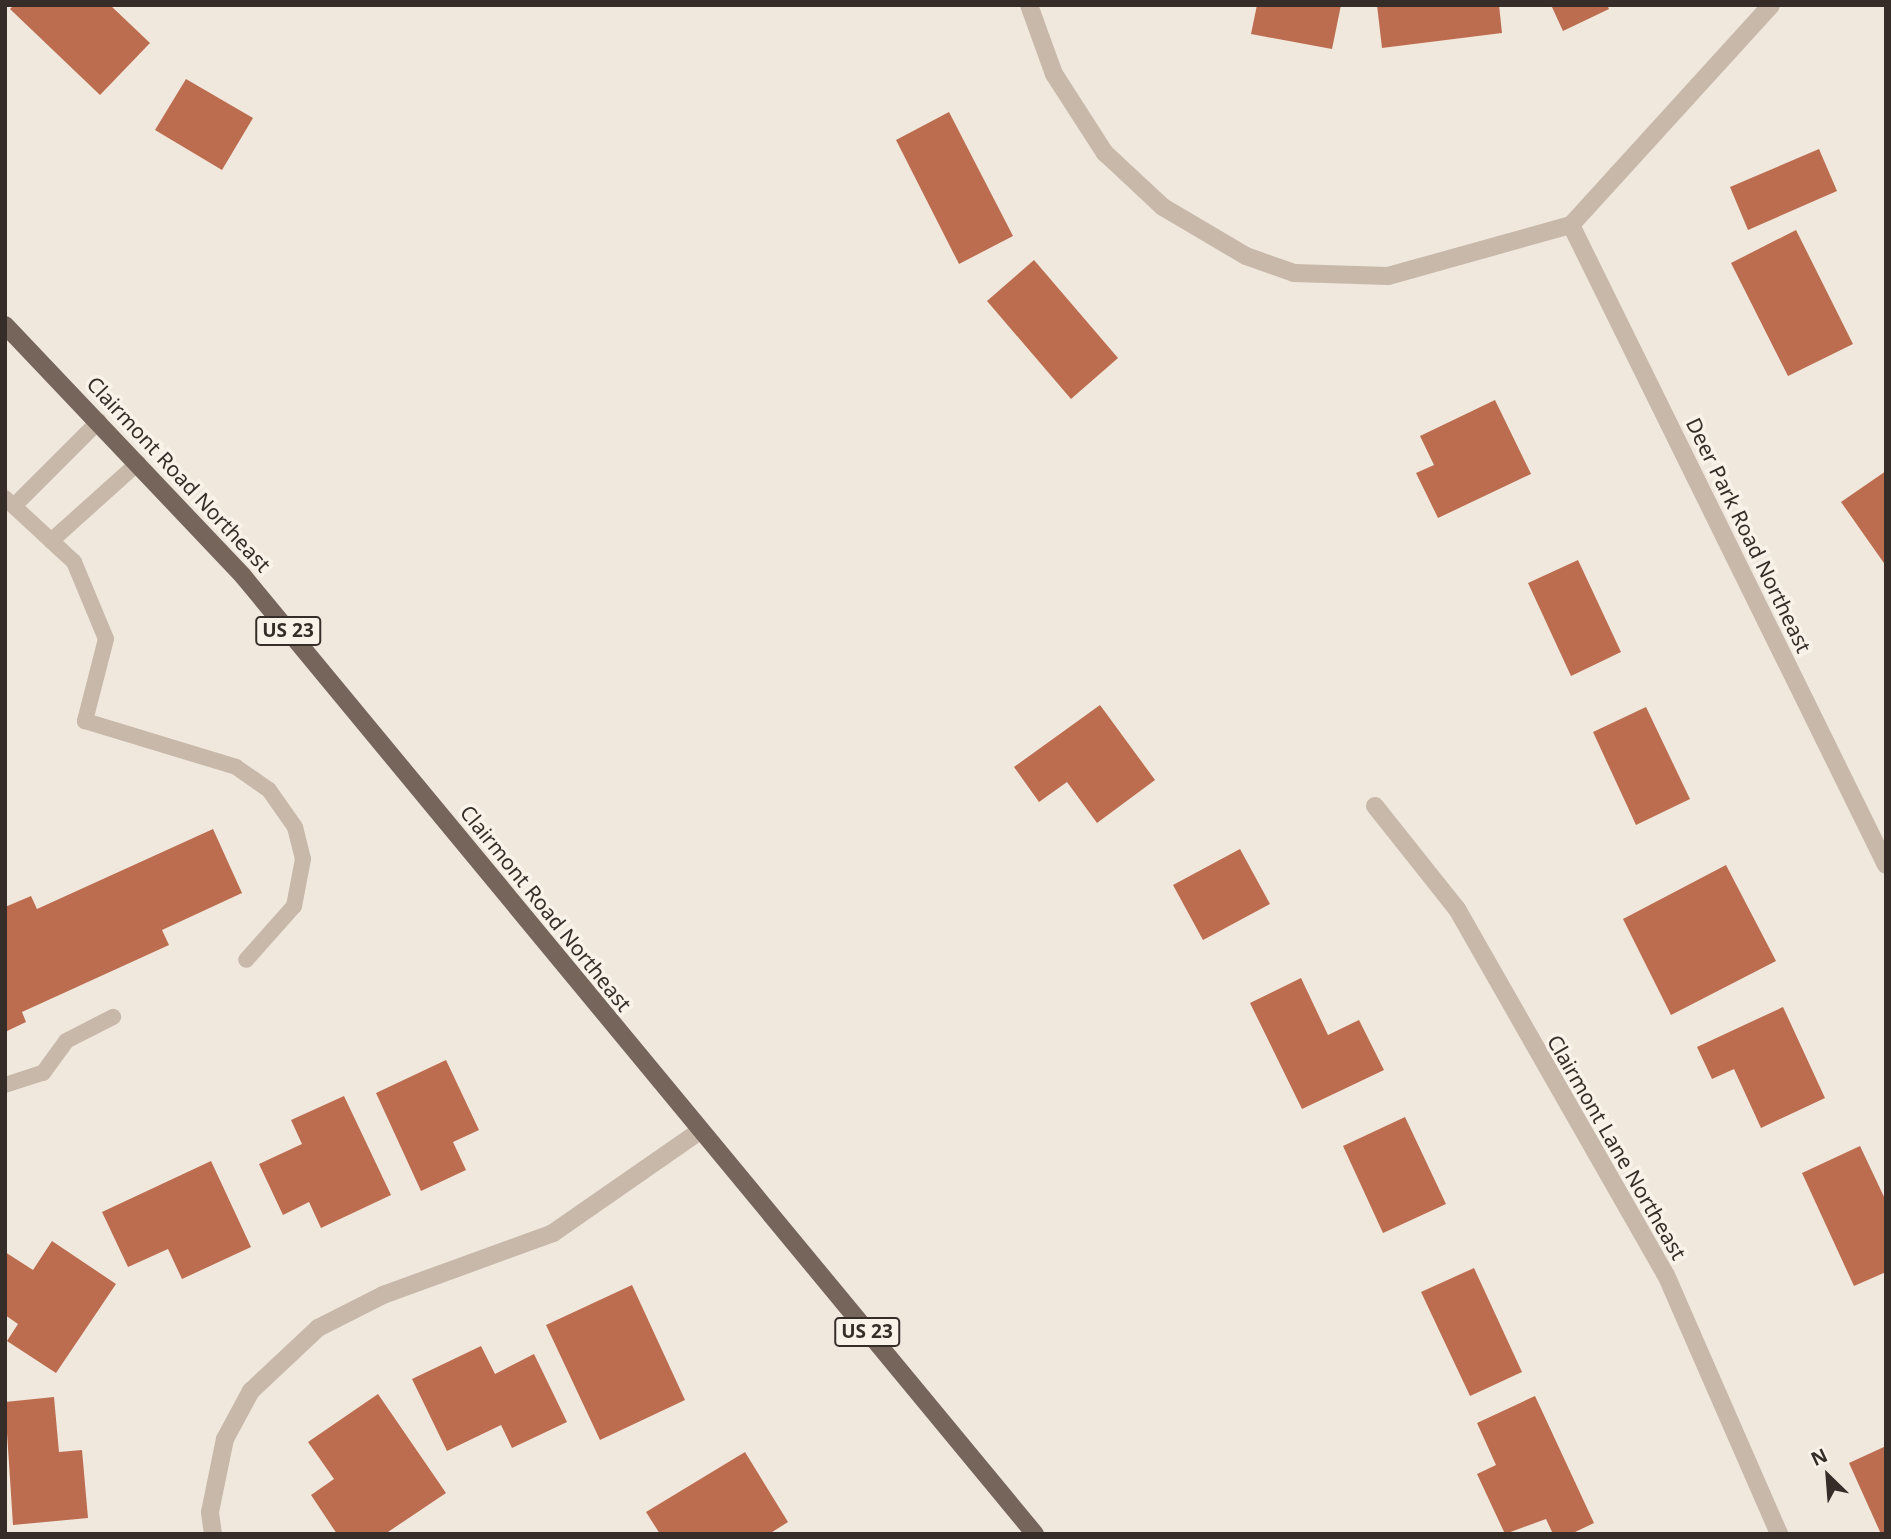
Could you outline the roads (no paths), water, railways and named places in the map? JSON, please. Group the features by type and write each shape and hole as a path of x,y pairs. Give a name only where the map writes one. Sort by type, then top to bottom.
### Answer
{"main road":[{"name":"Clairmont Road Northeast","path":"5,326 99,421 243,576 1035,1534"}],"street":[{"path":"1029,5 1054,74 1105,153 1163,207 1246,256 1294,273 1388,276 1571,225 1771,5"},
{"name":"Deer Park Road Northeast","path":"1571,225 1886,865"},
{"name":"Clairmont Lane Northeast","path":"1375,806 1457,909 1666,1275 1779,1534"},
{"path":"212,1534 210,1512 225,1439 251,1391 318,1328 383,1294 566,1227 700,1131"}],"lane":[{"path":"99,421 9,502 74,562 106,639 85,721 236,767 269,790 295,827 303,859 293,906 246,960"},
{"path":"51,541 138,463"},
{"path":"5,1085 43,1073 66,1041 113,1017"}]}
